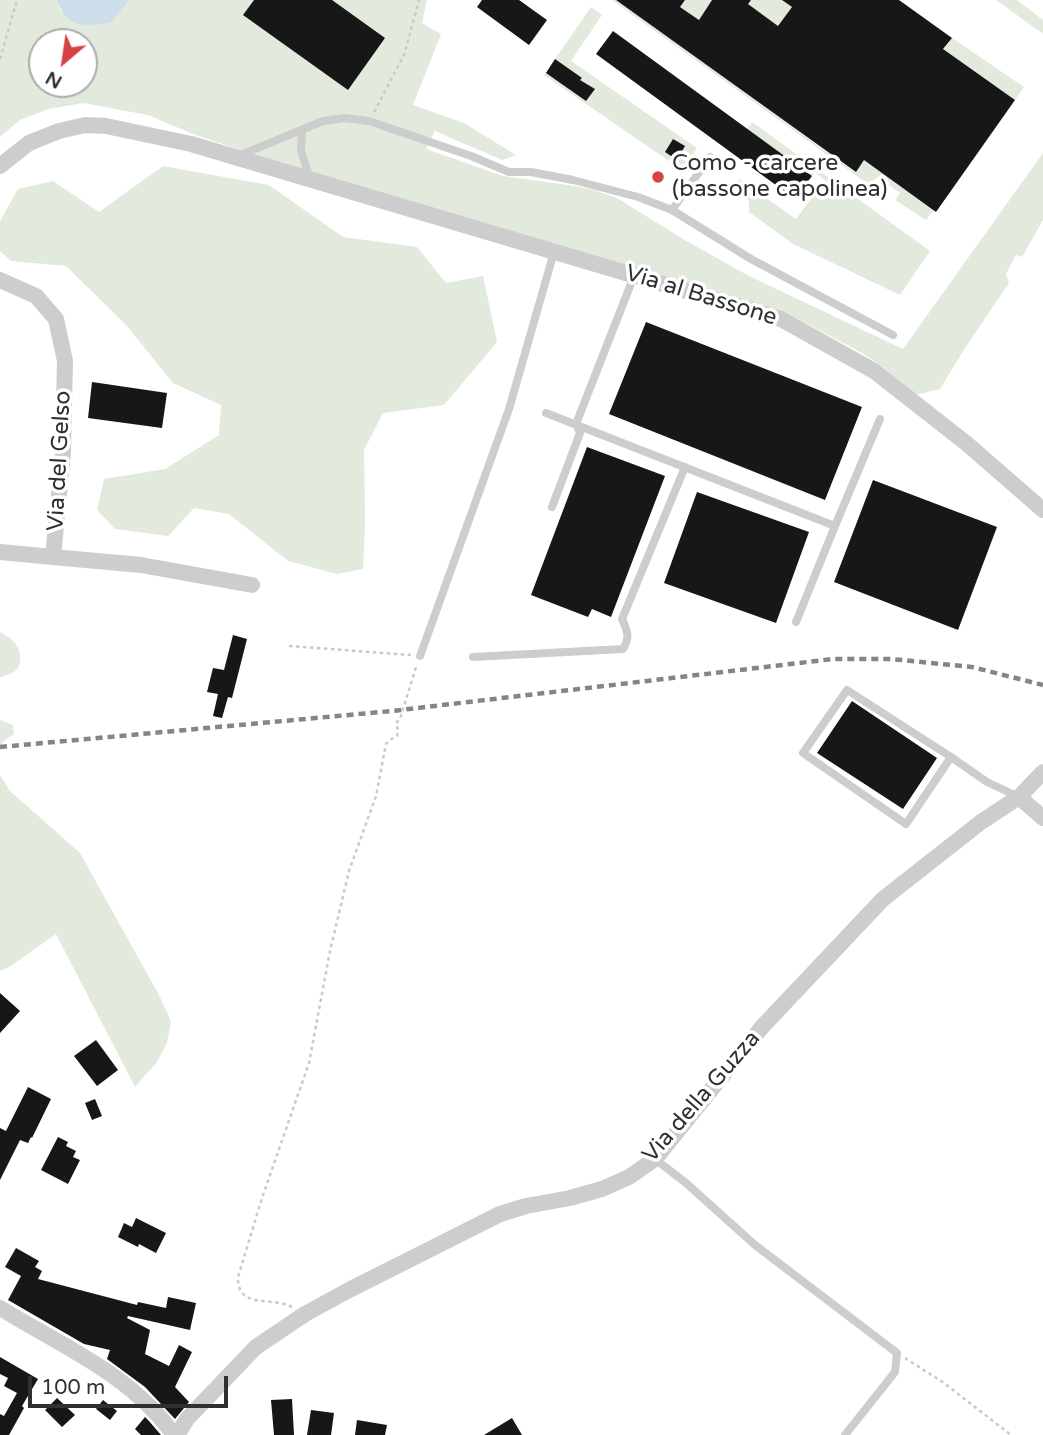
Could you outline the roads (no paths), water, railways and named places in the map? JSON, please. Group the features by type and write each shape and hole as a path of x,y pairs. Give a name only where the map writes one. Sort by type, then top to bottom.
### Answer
{"street":[{"name":"Via al Bassone","path":"0,166 29,143 59,131 85,125 106,127 191,144 781,319 874,371 966,443 1043,510"},
{"name":"Via del Gelso","path":"0,280 36,296 56,319 65,361 63,452 54,557 141,565 251,585"},
{"path":"0,552 54,557"},
{"name":"Via della Guzza","path":"175,1435 256,1347 305,1314 500,1214 602,1189 629,1177 655,1158 762,1027 883,899 981,822 1019,797 1043,772"},
{"path":"1019,797 1043,818"},
{"path":"0,1308 96,1363 137,1396 175,1435"}],"lane":[{"name":"Via al Bassone","path":"236,157 323,121 369,121 509,172 531,172 573,180 672,209 751,259 893,335"},
{"path":"302,130 301,151 310,179"},
{"path":"672,209 710,157"},
{"path":"420,656 509,409 554,252"},
{"path":"552,507 580,433 576,424 634,276"},
{"path":"546,413 835,526"},
{"path":"796,622 880,419"},
{"path":"473,657 623,649 628,640 622,619 685,467"},
{"path":"951,757 906,824 803,753 847,690 951,757 987,782 1019,797"},
{"path":"655,1158 755,1245 897,1353 895,1372 845,1435"}],"water":[{"path":"57,0 129,0 111,23 85,25 66,17"}],"railway":[{"path":"0,747 392,711 833,659 891,659 972,667 1043,685"}],"place":[{"name":"Como - carcere (bassone capolinea)","path":"658,177"}]}
